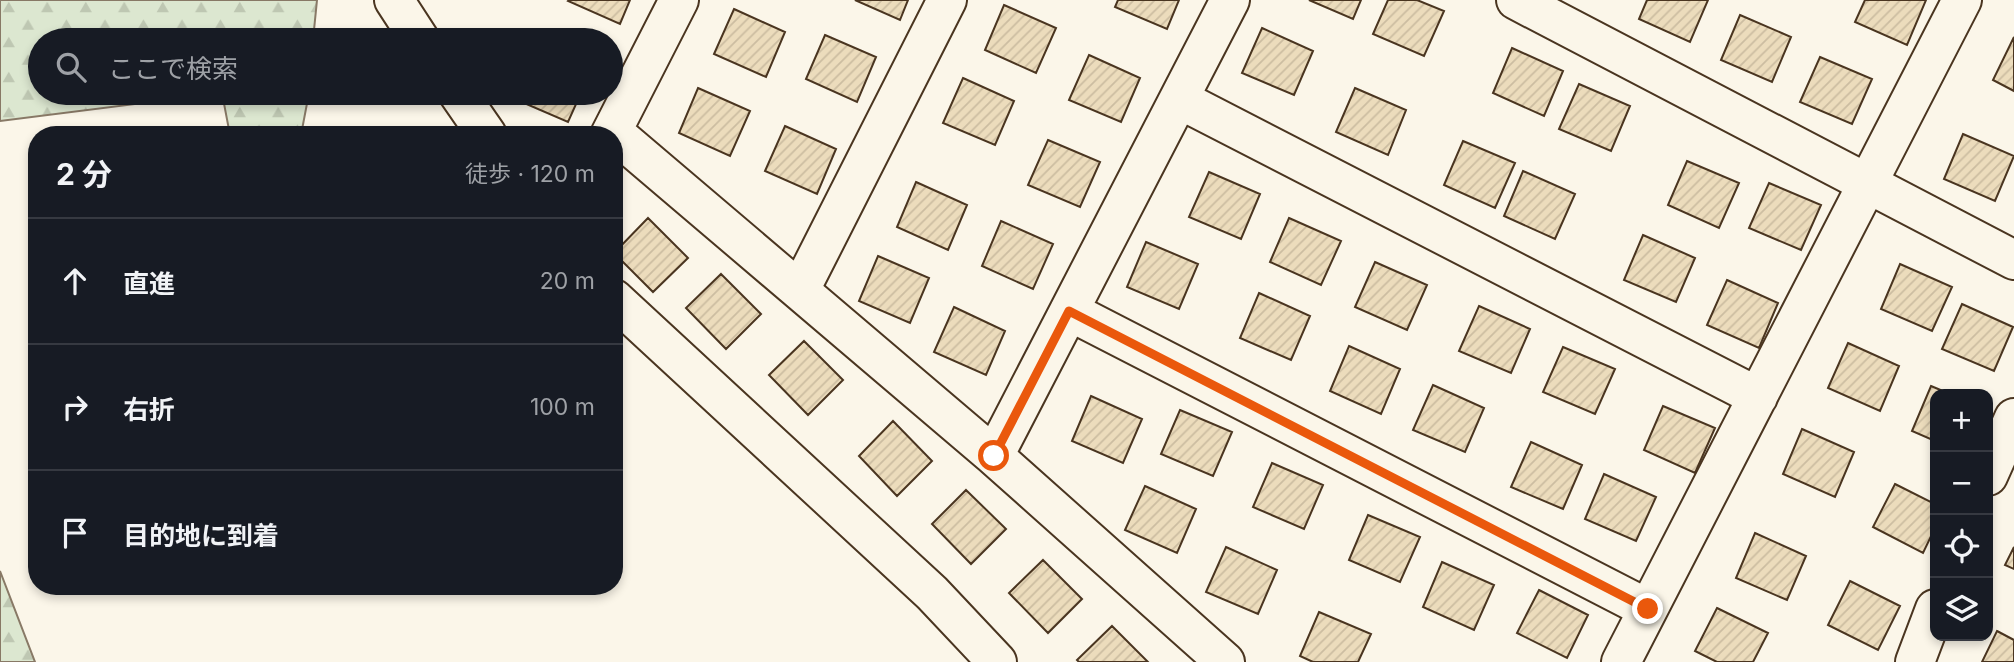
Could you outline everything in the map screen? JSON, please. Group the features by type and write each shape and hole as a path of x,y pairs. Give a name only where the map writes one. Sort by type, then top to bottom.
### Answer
{"street":[{"path":"394,0 412,28"},
{"path":"615,126 680,0"},
{"path":"800,290 947,0"},
{"path":"994,456 1230,0"},
{"path":"1516,0 2014,260"},
{"path":"1621,662 1962,0"},
{"path":"1179,99 1758,397"},
{"path":"466,105 481,126"},
{"path":"623,143 994,456 1225,662"},
{"path":"623,307 932,593 997,662"},
{"path":"1069,311 1648,609"},
{"path":"1993,465 2014,418"},
{"path":"1915,662 1930,622"}],"green space":[{"path":"0,0 317,0 314,28 28,28 28,105 127,105 0,121"},
{"path":"224,105 307,105 303,126 228,126"},
{"path":"0,571 35,662 0,662"}],"building":[{"path":"569,0 630,0 620,24"},
{"path":"855,0 908,0 900,20"},
{"path":"1118,0 1179,0 1167,29 1115,7"},
{"path":"1309,0 1361,0 1353,19"},
{"path":"1388,0 1417,0 1444,11 1424,56 1373,34"},
{"path":"1647,0 1708,0 1690,42 1639,19"},
{"path":"1865,0 1926,0 1907,45 1855,22"},
{"path":"1004,5 1056,28 1036,73 985,50"},
{"path":"734,9 785,32 766,77 714,54"},
{"path":"1740,15 1791,37 1772,82 1721,60"},
{"path":"1262,28 1313,51 1294,95 1242,73"},
{"path":"825,35 876,57 857,102 806,79"},
{"path":"2014,37 2014,91 1993,80"},
{"path":"1512,48 1563,71 1544,116 1493,93"},
{"path":"1089,55 1140,78 1121,122 1069,100"},
{"path":"1820,57 1872,79 1852,124 1800,102"},
{"path":"963,78 1014,101 995,145 943,123"},
{"path":"1579,84 1630,106 1611,151 1559,129"},
{"path":"698,88 750,111 730,156 679,133"},
{"path":"1355,88 1406,110 1388,155 1336,132"},
{"path":"529,105 576,105 568,122"},
{"path":"785,126 836,149 817,194 765,171"},
{"path":"1963,134 2014,156 1995,201 1944,179"},
{"path":"1048,140 1100,162 1080,207 1028,185"},
{"path":"1463,141 1515,163 1495,208 1444,185"},
{"path":"1687,161 1739,183 1719,228 1668,205"},
{"path":"1523,171 1575,194 1555,239 1504,216"},
{"path":"1209,172 1260,194 1241,239 1189,217"},
{"path":"916,182 967,205 948,250 897,227"},
{"path":"1769,183 1821,205 1801,250 1749,228"},
{"path":"648,218 688,258 653,292 623,262 623,244"},
{"path":"1289,218 1341,241 1321,285 1270,262"},
{"path":"1001,221 1053,244 1033,289 982,266"},
{"path":"1643,235 1695,258 1676,302 1624,280"},
{"path":"1146,242 1198,264 1179,309 1127,287"},
{"path":"878,256 929,278 910,323 859,301"},
{"path":"1375,262 1427,285 1407,330 1355,307"},
{"path":"1900,264 1952,287 1932,331 1881,309"},
{"path":"721,274 761,314 726,349 686,308"},
{"path":"1727,280 1778,303 1759,348 1707,325"},
{"path":"1259,293 1310,316 1291,360 1240,338"},
{"path":"1962,304 2013,327 1994,371 1942,349"},
{"path":"1479,306 1530,329 1511,373 1459,351"},
{"path":"954,307 1005,331 986,375 934,352"},
{"path":"804,341 843,380 808,415 769,375"},
{"path":"1848,343 1899,366 1880,411 1828,388"},
{"path":"1349,346 1400,369 1381,414 1330,391"},
{"path":"1563,347 1615,369 1595,414 1543,392"},
{"path":"1433,385 1484,408 1465,452 1413,430"},
{"path":"1931,386 1938,389 1930,389 1930,439 1912,431"},
{"path":"1091,396 1142,419 1123,463 1072,441"},
{"path":"1663,406 1715,428 1695,473 1644,450"},
{"path":"1180,410 1232,432 1213,476 1161,454"},
{"path":"893,421 932,461 897,496 859,456"},
{"path":"1802,429 1854,452 1835,497 1783,474"},
{"path":"1531,442 1582,465 1563,509 1511,487"},
{"path":"1272,463 1323,485 1304,529 1253,507"},
{"path":"1604,474 1656,497 1636,541 1585,519"},
{"path":"1895,484 1930,502 1930,538 1923,553 1873,527"},
{"path":"1145,486 1196,509 1177,553 1125,530"},
{"path":"966,490 1006,529 971,564 932,524"},
{"path":"1368,515 1420,537 1400,582 1349,560"},
{"path":"1755,533 1806,556 1787,600 1736,578"},
{"path":"1226,547 1277,570 1258,614 1206,592"},
{"path":"2014,547 2014,569 2005,565"},
{"path":"1043,560 1082,599 1048,633 1009,593"},
{"path":"1442,562 1494,585 1474,630 1423,607"},
{"path":"1850,581 1900,606 1878,650 1828,625"},
{"path":"1539,590 1588,615 1567,658 1517,633"},
{"path":"1717,608 1768,633 1753,662 1717,662 1695,651"},
{"path":"1319,612 1371,634 1358,662 1313,662 1300,656"},
{"path":"1112,626 1148,662 1077,660"},
{"path":"1997,631 2014,640 2014,662 1982,662"}],"route":[{"path":"994,456 1069,311 1648,609"}]}
